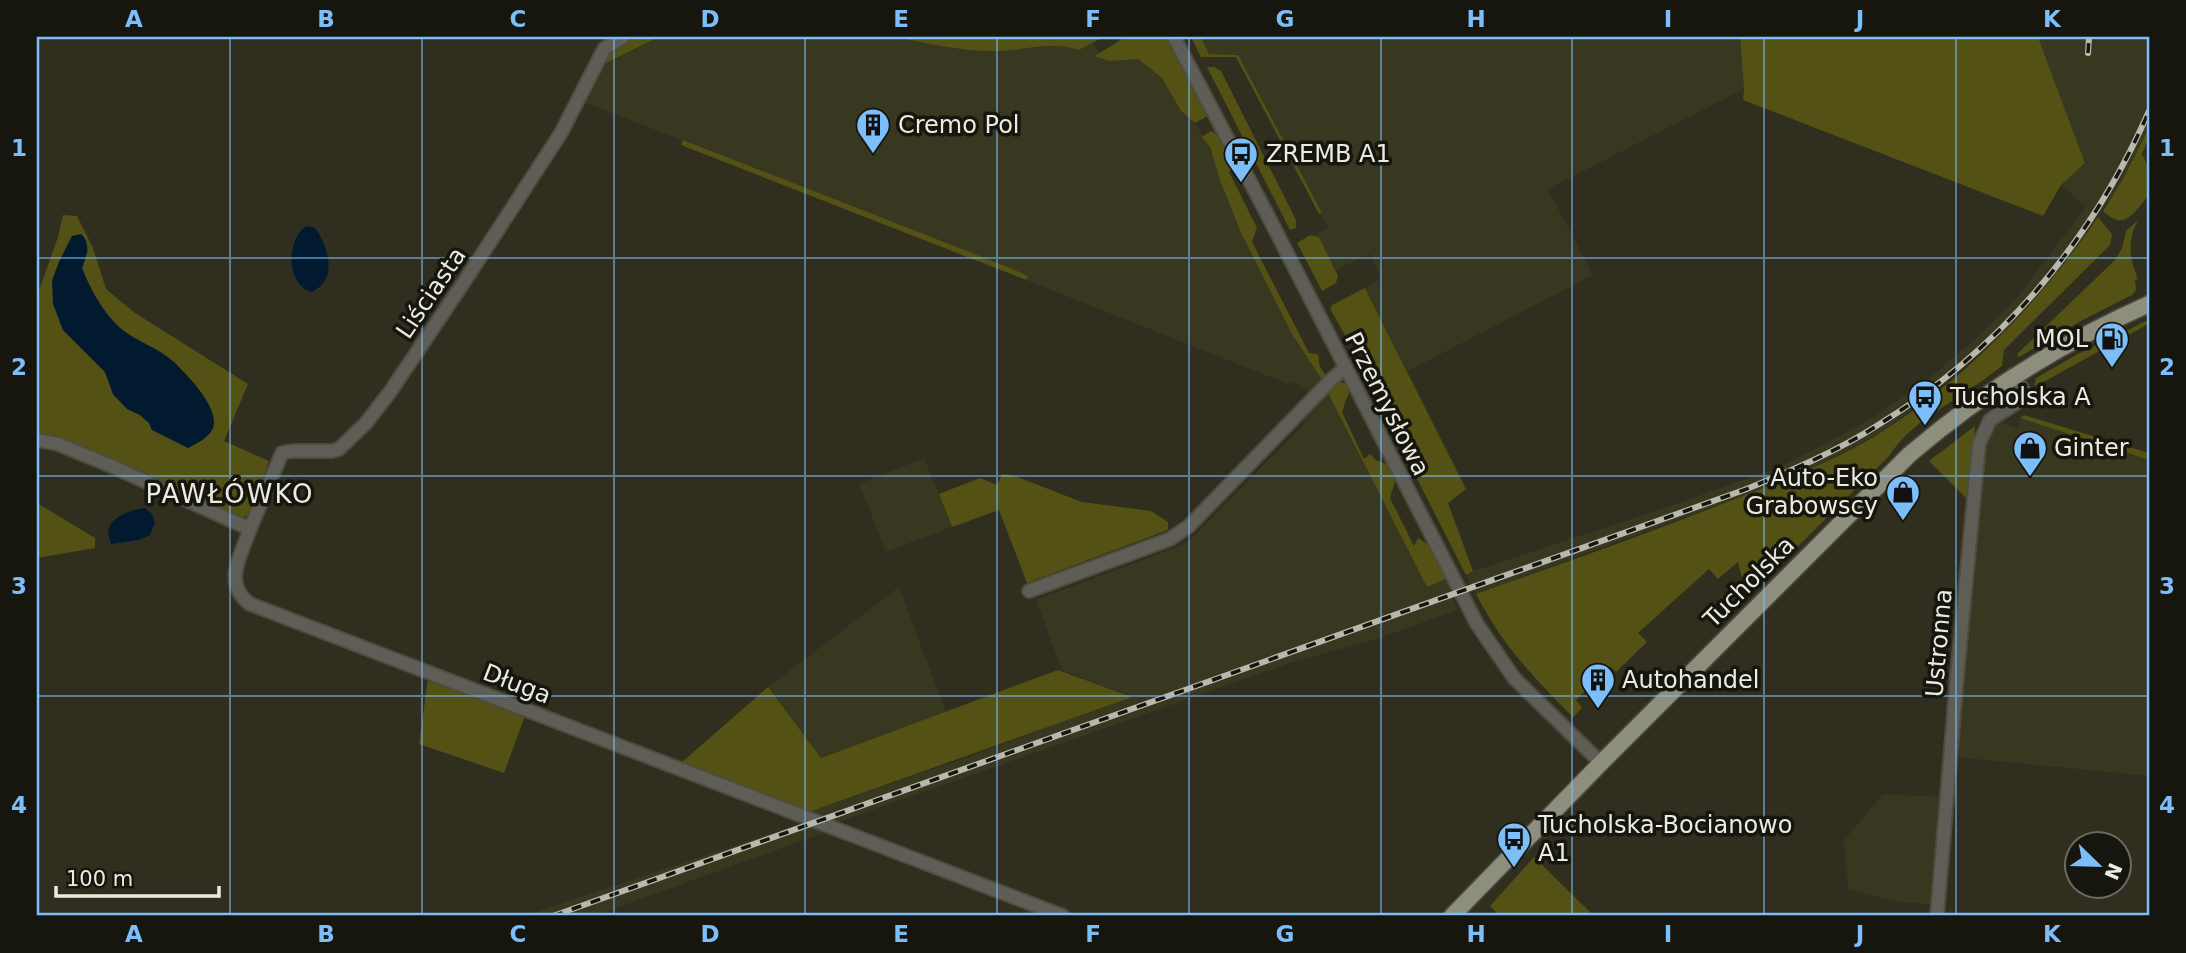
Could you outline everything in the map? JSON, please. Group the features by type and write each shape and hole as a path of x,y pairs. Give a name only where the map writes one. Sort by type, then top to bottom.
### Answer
{"main road":[{"name":"Tucholska","path":"1452,916 1909,455 1959,413 2013,375 2097,327 2149,304"}],"street":[{"name":"Liściasta","path":"250,529 282,453 332,452 339,449 355,436 377,409 561,133 604,49 623,37"},
{"name":"Przemysłowa","path":"1174,37 1460,592 1493,650 1523,688 1601,763"},
{"path":"1029,591 1170,539 1189,526 1345,368"},
{"name":"Ustronna","path":"1937,916 1955,690 1979,444 1990,420 2027,396 2013,375"},
{"path":"37,440 58,444 250,529"},
{"name":"Długa","path":"250,529 235,572 234,584 240,595 250,604 1063,916"}],"shaded area":[{"path":"630,37 659,37 600,66 586,103 583,102 600,65"},
{"path":"659,37 893,37 953,48 996,51 1061,45 1079,50 1093,43 1100,53 1096,56 1109,61 1138,59 1162,78 1181,111 1195,123 1210,147 1241,233 1292,334 1322,380 1309,392 1296,382 1288,384 1026,280 1027,276 1008,267 586,103 600,66"},
{"path":"893,37 1103,37 1079,50 1048,46 984,51"},
{"path":"1125,37 1169,37 1209,115 1195,123 1181,111 1162,78 1138,59 1109,61 1095,56"},
{"path":"1191,37 1201,37 1209,54 1238,55 1322,213 1319,214 1236,57 1201,57"},
{"path":"1201,37 1740,37 1744,89 1548,189 1593,275 1408,371 1365,288 1381,279 1370,254 1336,270 1317,234 1328,227 1238,55 1209,54"},
{"path":"1740,37 2038,37 2085,163 2061,185 2043,216 1743,100"},
{"path":"2038,37 2149,37 2149,128 2123,179 2077,248 2048,285 1998,339 1928,398 1880,433 1789,479 1476,594 1466,575 1473,571 1780,467 1869,420 1926,381 2014,301 2086,207 2061,185 2085,163"},
{"path":"1207,67 1221,71 1296,220 1296,228 1290,230"},
{"path":"2149,128 2149,137 2142,154 2149,172 2148,194 2127,219 2114,219 2103,211"},
{"path":"1211,131 1216,134 1227,153 1231,170 1229,172 1257,228 1252,242 1309,353 1318,354 1320,367 1326,376 1322,380 1292,334 1241,233 1210,147 1202,137"},
{"path":"683,140 1028,276 1026,280 681,145"},
{"path":"63,215 77,216 93,248 106,289 135,313 248,384 224,441 269,461 250,514 242,518 188,493 37,435 37,296","holes":["72,236 88,250 82,268 93,293 109,317 128,334 178,365 152,430 149,423 127,409 113,394 105,372 63,330 52,281"]},
{"path":"2098,217 2112,234 2110,245 2004,350 2002,366 1915,427 1758,586 1746,583 1738,562 1718,579 1709,569 1638,633 1647,642 1616,672 1610,666 1576,700 1582,708 1573,717 1531,674 1486,613 1476,594 1703,512 1828,461 1880,433 1943,388 2000,336 2052,278"},
{"path":"2138,220 2131,242 2131,257 2138,279 2135,280 2136,290 2132,295 2019,357 2017,354 2116,259 2126,231"},
{"path":"1310,235 1319,237 1338,276 1336,283 1322,291 1297,243"},
{"path":"1365,288 1466,489 1448,503 1473,571 1466,575 1409,463 1408,441 1404,438 1407,427 1404,418 1384,403 1388,401 1385,395 1389,392 1377,368 1373,370 1346,337 1330,309 1332,305"},
{"path":"2146,321 2149,323 2143,327 2034,385 2036,378 2076,355"},
{"path":"1336,383 1347,385 1349,394 1342,412 1364,459 1370,454 1376,460 1387,464 1395,481 1390,498 1414,546 1418,538 1429,545 1446,579 1427,587 1327,391"},
{"path":"1327,391 1427,587 1446,579 1458,610 1380,638 1293,662 838,822 806,813 968,757 1131,696 1062,670 1036,600 1187,543 1305,423 1301,418"},
{"path":"2024,415 2149,453 2149,460 2020,418"},
{"path":"2020,418 2149,460 2149,776 1954,757 1981,504 1984,446 1997,421 2017,428"},
{"path":"1975,426 1971,503 1929,461"},
{"path":"924,458 952,527 886,552 859,484"},
{"path":"1002,474 1012,475 1082,502 1151,511 1168,522 1168,530 1027,583 999,510 952,527 939,494 980,478 997,485"},
{"path":"37,503 95,538 95,548 37,558"},
{"path":"899,587 946,712 820,758 768,687"},
{"path":"1058,670 1132,697 806,813 682,762 768,687 821,758"},
{"path":"428,679 525,716 504,773 419,744"},
{"path":"1883,794 1942,797 1934,905 1892,901 1848,889 1844,840"},
{"path":"805,822 829,831 594,916 524,916"},
{"path":"1534,857 1594,916 1500,916 1490,906"}],"water":[{"path":"306,226 315,228 320,235 328,262 326,279 312,292 297,281 292,262 295,241"},
{"path":"81,234 87,246 82,268 93,292 108,314 124,331 160,351 172,361 206,399 214,419 213,428 195,445 188,448 152,430 140,415 127,409 113,394 105,372 63,330 53,304 52,281 72,236"},
{"path":"145,508 152,514 155,523 150,535 139,540 111,544 108,533 112,522 128,512"}],"railway":[{"path":"2088,53 2089,37"},
{"path":"553,916 1744,490 1829,452 1878,425 1964,363 2038,289 2100,205 2149,111"}],"place":[{"name":"Cremo Pol","path":"873,155"},
{"name":"ZREMB A1","path":"1241,184"},
{"name":"MOL","path":"2112,369"},
{"name":"Tucholska A","path":"1925,427"},
{"name":"Ginter","path":"2030,478"},
{"name":"Auto-Eko Grabowscy","path":"1903,522"},
{"name":"Autohandel","path":"1598,710"},
{"name":"Tucholska-Bocianowo A1","path":"1514,869"}],"district":[{"name":"PAWŁÓWKO","path":"230,494"}]}
